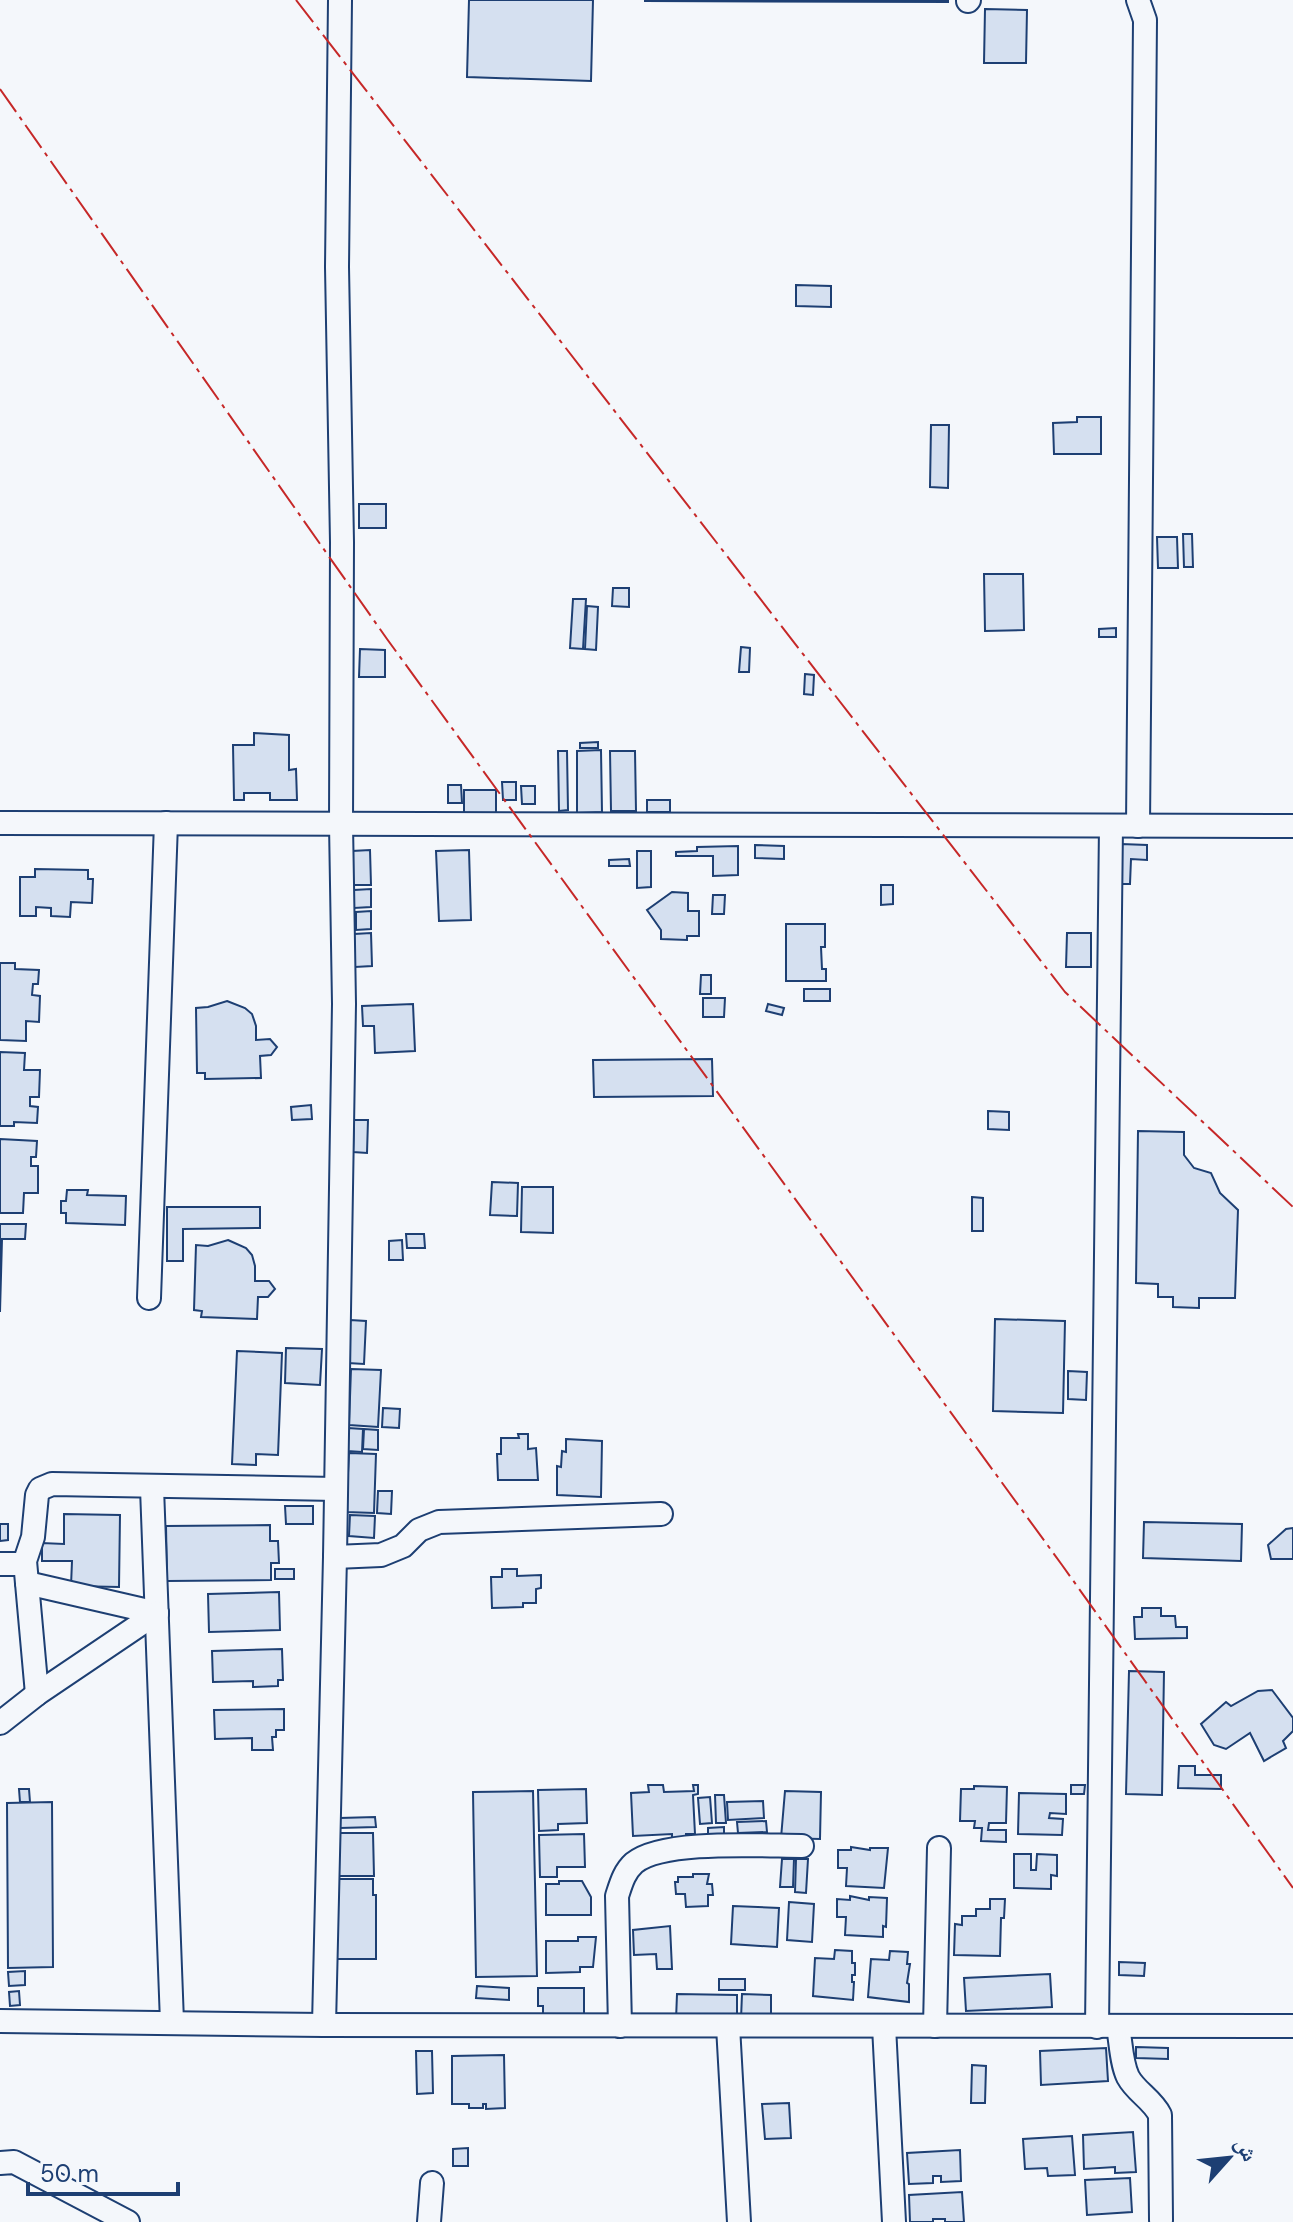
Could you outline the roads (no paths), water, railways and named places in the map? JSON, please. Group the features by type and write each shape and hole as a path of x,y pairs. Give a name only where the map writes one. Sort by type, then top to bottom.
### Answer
{"street":[{"path":"324,2025 344,1004 337,267 340,0"},
{"path":"1138,0 1145,20 1138,826"},
{"path":"0,823 1293,826"},
{"path":"149,1298 166,823"},
{"path":"1111,826 1107,2027 1127,2075 1137,2089 1153,2102 1160,2115 1161,2220"},
{"path":"37,1694 26,1572 37,1495 46,1486 336,1489"},
{"path":"152,1488 172,2022"},
{"path":"335,1557 381,1555 403,1546 419,1530 439,1522 661,1514"},
{"path":"0,1564 20,1564 26,1572 157,1613"},
{"path":"0,1723 37,1694 157,1613"},
{"path":"620,2026 617,1896 623,1878 632,1865 644,1856 670,1849 802,1846"},
{"path":"935,2026 939,1848"},
{"path":"0,2021 324,2025 1293,2026"},
{"path":"728,2026 739,2222"},
{"path":"884,2026 894,2222"},
{"path":"0,2163 14,2162 128,2222"},
{"path":"429,2222 432,2183"}]}
